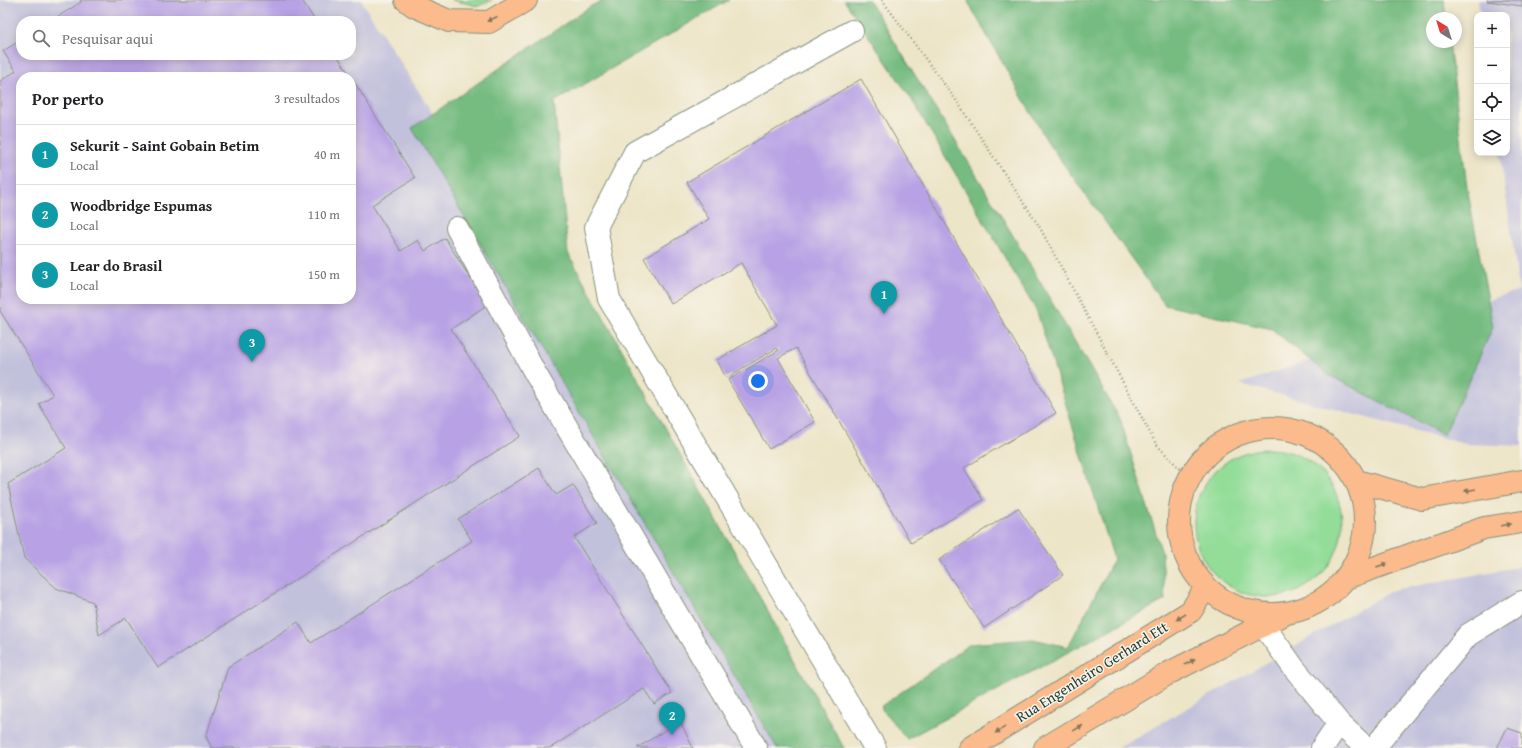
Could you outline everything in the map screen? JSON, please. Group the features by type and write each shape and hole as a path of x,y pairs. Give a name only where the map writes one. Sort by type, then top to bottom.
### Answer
{"main road":[{"path":"406,0 414,6 449,21 489,22 526,0"},
{"path":"1045,748 1168,673 1287,613 1309,606 1322,599 1329,595 1346,578 1359,556 1365,531 1364,505 1357,481 1340,457 1316,439 1289,429 1259,428 1231,437 1207,454 1189,478 1180,506 1179,536 1189,564 1206,587 1229,604 1257,613 1287,613"},
{"path":"1357,481 1422,499 1522,481"},
{"path":"1346,578 1484,528 1522,522"},
{"name":"Rua Engenheiro Gerhard Ett","path":"970,748 1191,610 1206,587"}],"lane":[{"path":"852,31 635,152 596,227 609,299 875,748"},
{"path":"458,228 535,373 756,748"},
{"path":"1374,748 1468,635 1522,602"},
{"path":"1263,625 1294,668 1339,723 1366,748"},
{"path":"1322,748 1339,723"}],"path":[{"path":"882,0 956,100 1039,226 1156,444 1189,478"}],"shaded area":[{"path":"0,0 361,0 433,114 816,748 0,748"},
{"path":"1478,0 1522,0 1522,446 1465,444 1240,384 1519,290 1500,156 1510,156 1510,12 1480,12"},
{"path":"1522,566 1522,748 1118,748 1393,590"}],"green space":[{"path":"452,0 492,0 478,6"},
{"path":"604,0 729,0 554,102 568,253 844,748 777,748 412,128 591,6"},
{"path":"844,0 869,0 1005,222 1120,419 1162,553 1165,600 907,739 880,707 970,644 1033,639 1068,647 1114,559 1037,312 912,100"},
{"path":"969,0 1444,0 1445,12 1426,12 1426,48 1450,48 1467,187 1493,327 1444,435 1327,374 1272,329 1165,305 1047,141 968,2"},
{"path":"1275,449 1289,452 1309,461 1325,476 1330,482 1339,502 1342,523 1341,537 1333,558 1330,564 1315,580 1309,585 1289,594 1275,597 1261,597 1247,594 1227,585 1206,564 1195,537 1194,516 1197,502 1206,482 1227,461 1254,450"}],"building":[{"path":"80,0 302,0 312,16 59,16 81,2"},
{"path":"1522,0 1522,6 1487,1"},
{"path":"16,43 16,60 340,60 348,72 16,72 16,304 356,304 356,85 415,178 372,205 401,251 418,240 425,251 445,238 487,305 451,329 520,436 158,668 126,618 99,635 93,602 56,588 24,558 8,484 66,448 39,404 53,395 0,311 0,81 16,71 3,51"},
{"path":"861,79 1056,413 964,468 983,500 911,543 796,348 778,358 815,422 769,449 728,380 779,350 777,348 726,378 717,360 777,325 741,263 671,304 644,258 709,219 687,182"},
{"path":"539,468 556,495 573,485 597,523 574,537 672,693 654,704 644,689 550,748 212,748 206,737 228,667 298,622 311,643 472,541 458,519"},
{"path":"1018,508 1063,575 984,628 939,560"},
{"path":"680,721 693,748 637,748"},
{"path":"1507,728 1522,733 1522,748 1497,748"}],"place":[{"name":"Sekurit - Saint Gobain Betim","path":"884,314"},
{"name":"Lear do Brasil","path":"252,362"},
{"name":"Woodbridge Espumas","path":"672,735"}]}
